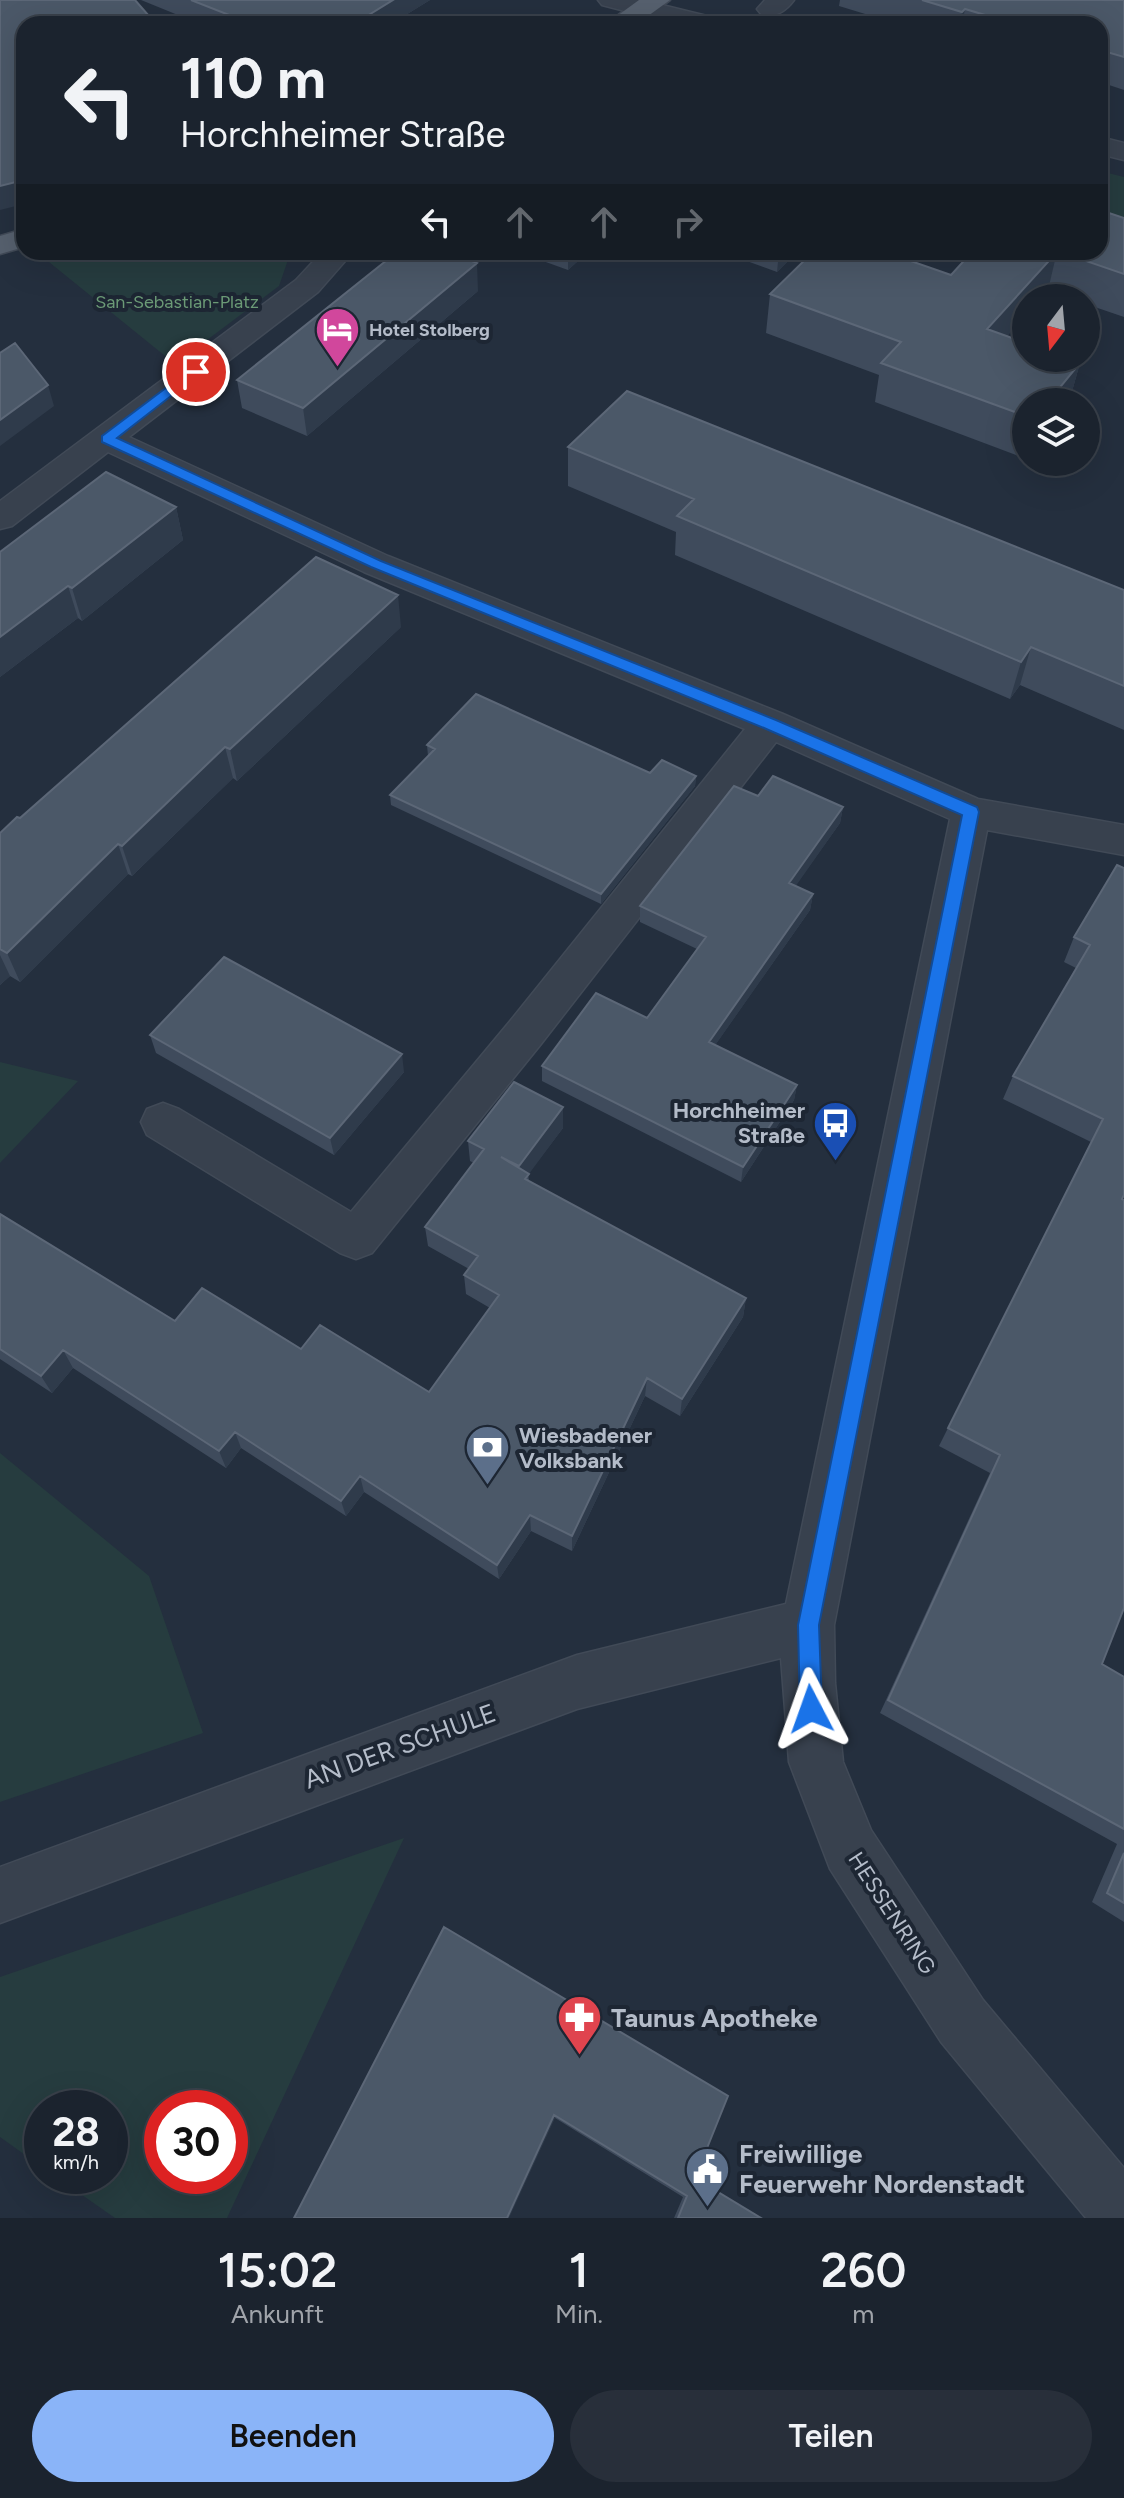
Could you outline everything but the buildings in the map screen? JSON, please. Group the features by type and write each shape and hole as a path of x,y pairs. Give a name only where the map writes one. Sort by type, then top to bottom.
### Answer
{"main road":[{"path":"629,16 645,3"}],"street":[{"path":"611,0 645,3 683,16"},
{"path":"0,518 107,439 326,260"},
{"path":"107,439 376,564 770,724 971,812 1124,840"},
{"path":"163,1122 356,1239 526,1032 770,724"},
{"name":"HESSENRING","path":"971,812 808,1625 808,1683 816,1762 850,1849 962,2021 1124,2216"},
{"name":"AN DER SCHULE","path":"0,1895 577,1682 808,1625"}],"green space":[{"path":"1108,173 1124,177 1124,247 1108,226"},
{"name":"San-Sebastian-Platz","path":"46,260 288,260 279,286 175,364"},
{"path":"0,1062 78,1081 0,1163"},
{"path":"0,1453 149,1576 203,1733 0,1802"},
{"path":"404,1838 248,2173 248,2090 144,2090 144,2194 238,2194 227,2218 115,2218 81,2194 128,2194 128,2090 24,2090 24,2154 0,2137 0,1977"}],"place":[{"name":"Hotel Stolberg","path":"338,369"},
{"name":"Horchheimer Straße","path":"836,1162"},
{"name":"Wiesbadener Volksbank","path":"488,1487"},
{"name":"Taunus Apotheke","path":"580,2057"},
{"name":"Freiwillige Feuerwehr Nordenstadt","path":"708,2208"}],"route":[{"path":"196,372 107,439 376,564 770,724 971,812 808,1625 811,1709"}]}
